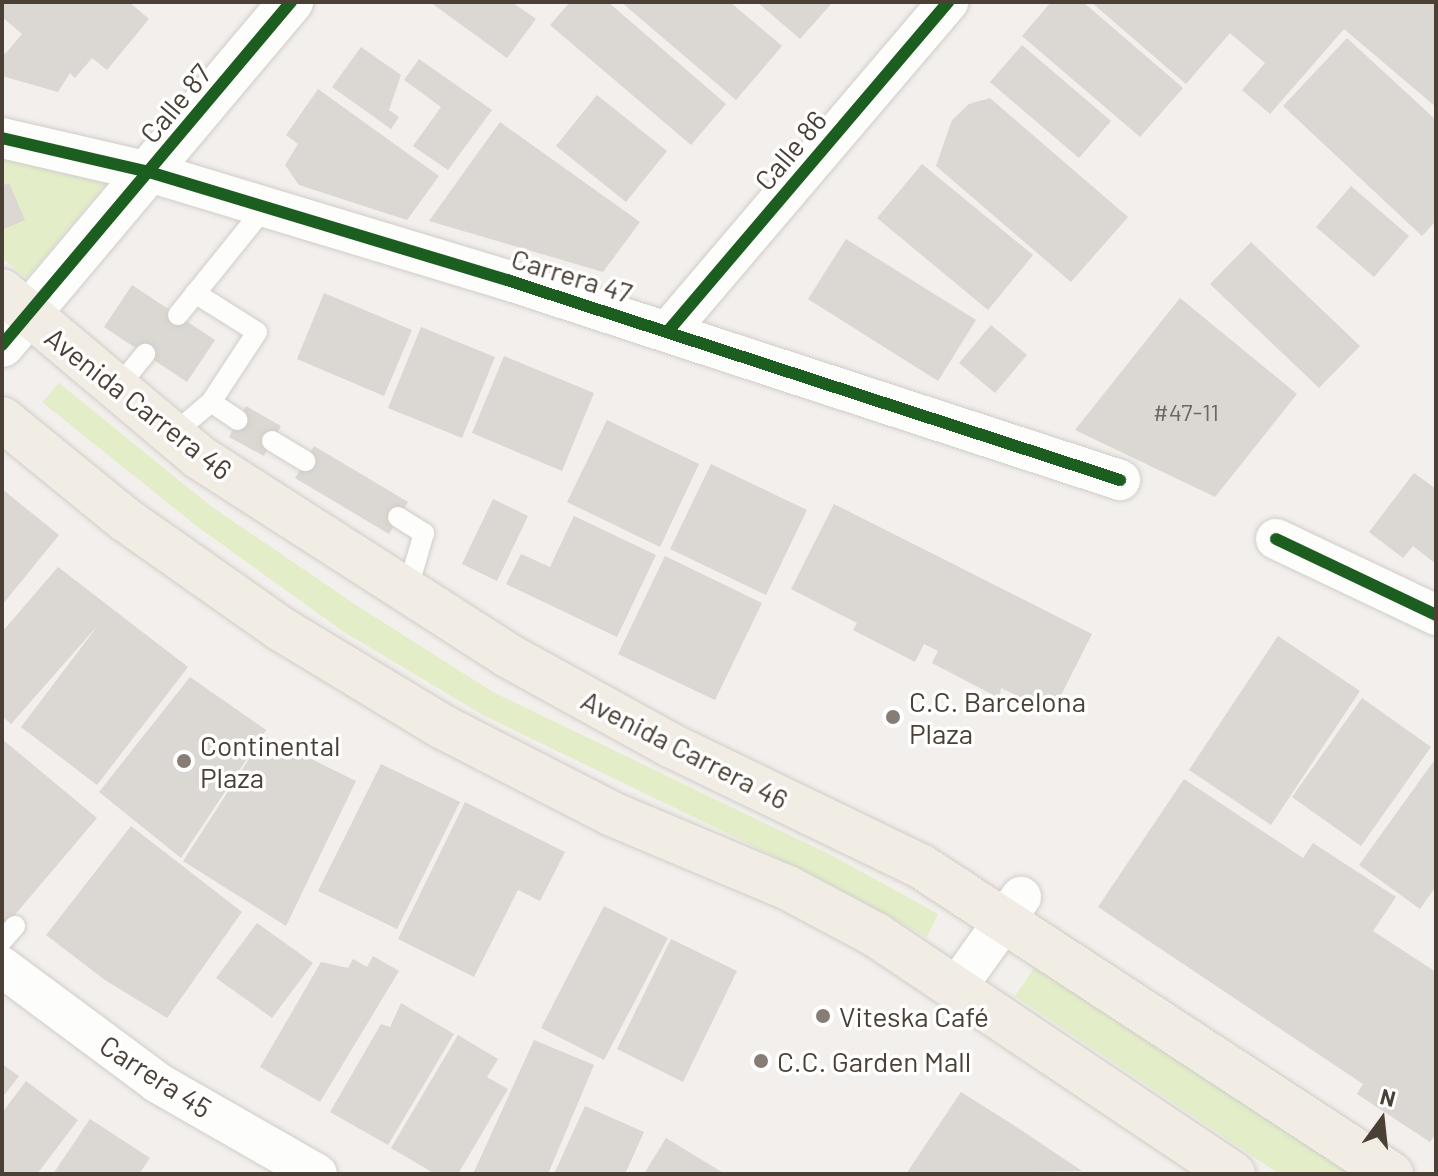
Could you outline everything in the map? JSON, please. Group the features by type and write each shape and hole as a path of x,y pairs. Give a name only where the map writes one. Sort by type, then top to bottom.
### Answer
{"main road":[{"name":"Avenida Carrera 46","path":"11,317 115,391 171,436 507,655 644,731 922,867 1014,908 1391,1174"},
{"path":"2,419 126,520 281,629 443,727 612,814 788,888 876,935 1233,1174"}],"street":[{"name":"Calle 87","path":"11,317 149,172 291,2"},
{"name":"Calle 86","path":"669,330 948,2"},
{"name":"Carrera 47","path":"2,138 149,172 669,330 1120,480"},
{"path":"1276,539 1436,615"},
{"path":"956,988 1014,908"},
{"name":"Carrera 45","path":"2,967 158,1083 317,1174"}],"lane":[{"path":"178,315 265,207"},
{"path":"171,436 211,402 257,332 195,293"},
{"path":"115,391 145,354"},
{"path":"211,402 238,420"},
{"path":"272,441 305,461"},
{"path":"398,517 424,533 407,591"}],"green space":[{"path":"2,155 106,184 27,278 2,258"},
{"path":"59,383 212,507 359,607 493,692 833,856 938,914 927,937 819,878 483,715 344,632 198,527 42,402"},
{"path":"1041,958 1362,1174 1279,1174 1015,996"}],"building":[{"path":"2,2 129,2 149,19 107,70 92,58 75,78 70,73 58,92 2,76 2,52 5,54 22,34 2,17"},
{"path":"430,2 512,2 536,19 507,58"},
{"path":"570,2 608,2 726,104 691,145 550,25"},
{"path":"621,2 730,2 782,46 736,100"},
{"path":"757,2 833,2 800,39"},
{"path":"1051,2 1083,2 1183,88 1140,137 1022,36"},
{"path":"1091,2 1436,2 1436,107 1344,29 1270,114 1242,90 1265,63 1230,33 1186,84"},
{"path":"1347,38 1436,120 1436,221 1422,236 1283,106"},
{"path":"1022,45 1111,121 1079,158 990,82"},
{"path":"361,47 401,75 389,110 399,117 391,129 332,87"},
{"path":"419,59 492,110 448,170 413,146 441,107 404,80"},
{"path":"318,89 439,176 407,220 299,185 285,165 298,144 286,135"},
{"path":"597,95 667,151 626,202 556,146"},
{"path":"990,98 1128,217 1071,282 936,166 952,120 969,104"},
{"path":"500,122 640,222 603,272 429,221"},
{"path":"922,164 1033,255 988,310 877,218"},
{"path":"9,183 25,220 2,230 2,186"},
{"path":"1351,186 1409,236 1374,277 1316,227"},
{"path":"846,239 976,320 938,381 808,299"},
{"path":"1251,242 1360,346 1319,388 1210,284"},
{"path":"132,285 215,340 187,382 104,327"},
{"path":"324,293 412,330 384,396 297,359"},
{"path":"1180,298 1297,394 1215,497 1075,430"},
{"path":"991,325 1027,355 995,393 959,363"},
{"path":"421,327 495,357 462,438 388,408"},
{"path":"504,356 594,393 562,471 472,433"},
{"path":"246,406 281,426 264,456 229,437"},
{"path":"607,420 699,464 660,547 567,502"},
{"path":"314,446 408,502 389,534 295,478"},
{"path":"711,464 807,510 766,595 670,549"},
{"path":"1414,473 1436,489 1436,564 1413,546 1403,558 1369,532"},
{"path":"2,489 59,535 2,605"},
{"path":"493,499 528,516 497,581 462,564"},
{"path":"834,504 1092,634 1052,713 1001,688 999,698 932,663 938,651 924,644 915,662 853,630 857,623 791,589"},
{"path":"574,516 656,555 617,637 506,584 521,554 550,567"},
{"path":"665,556 762,603 715,700 618,654"},
{"path":"58,567 188,667 97,785 21,727 99,624 11,724 2,716 2,632"},
{"path":"1278,636 1360,691 1271,825 1189,770"},
{"name":"Continental Plaza","path":"190,677 266,730 181,858 99,792"},
{"path":"1362,698 1431,747 1361,846 1292,797"},
{"path":"264,736 356,781 286,926 183,861"},
{"path":"2,739 97,818 2,930"},
{"path":"1436,758 1436,886 1420,909 1359,865"},
{"path":"381,764 460,802 397,929 318,891"},
{"path":"1184,779 1303,858 1313,843 1396,897 1373,931 1436,972 1436,1134 1430,1142 1357,1094 1363,1084 1098,907"},
{"path":"465,802 565,852 540,901 518,890 474,977 398,939"},
{"path":"131,826 242,912 167,1018 105,980 46,935"},
{"path":"604,906 668,938 604,1060 541,1028"},
{"path":"257,923 313,963 272,1018 216,978"},
{"path":"671,939 737,971 683,1082 617,1049"},
{"path":"373,956 399,971 320,1102 260,1067 321,962 348,968 353,959 367,967"},
{"path":"401,1003 454,1034 388,1145 330,1112 381,1024 390,1027"},
{"path":"458,1035 498,1059 487,1077 508,1089 458,1174 435,1174 391,1148"},
{"path":"534,1040 594,1065 548,1174 473,1174"},
{"path":"2,1064 19,1076 2,1098"},
{"path":"26,1081 78,1120 37,1174 2,1174 2,1113"},
{"path":"961,1092 1018,1128 1082,1171 906,1174"},
{"path":"585,1106 644,1132 625,1174 554,1174"},
{"path":"90,1119 150,1158 139,1174 53,1174"},
{"path":"666,1138 725,1174 644,1174"}],"cycle path":[{"path":"2,345 291,2"},
{"path":"669,330 948,2"},
{"path":"2,138 149,172 507,280 1120,480"},
{"path":"1276,539 1436,615"}],"place":[{"name":"C.C. Barcelona Plaza","path":"893,717"},
{"name":"Continental Plaza","path":"184,761"},
{"name":"Viteska Café","path":"823,1016"},
{"name":"C.C. Garden Mall","path":"761,1061"}]}
